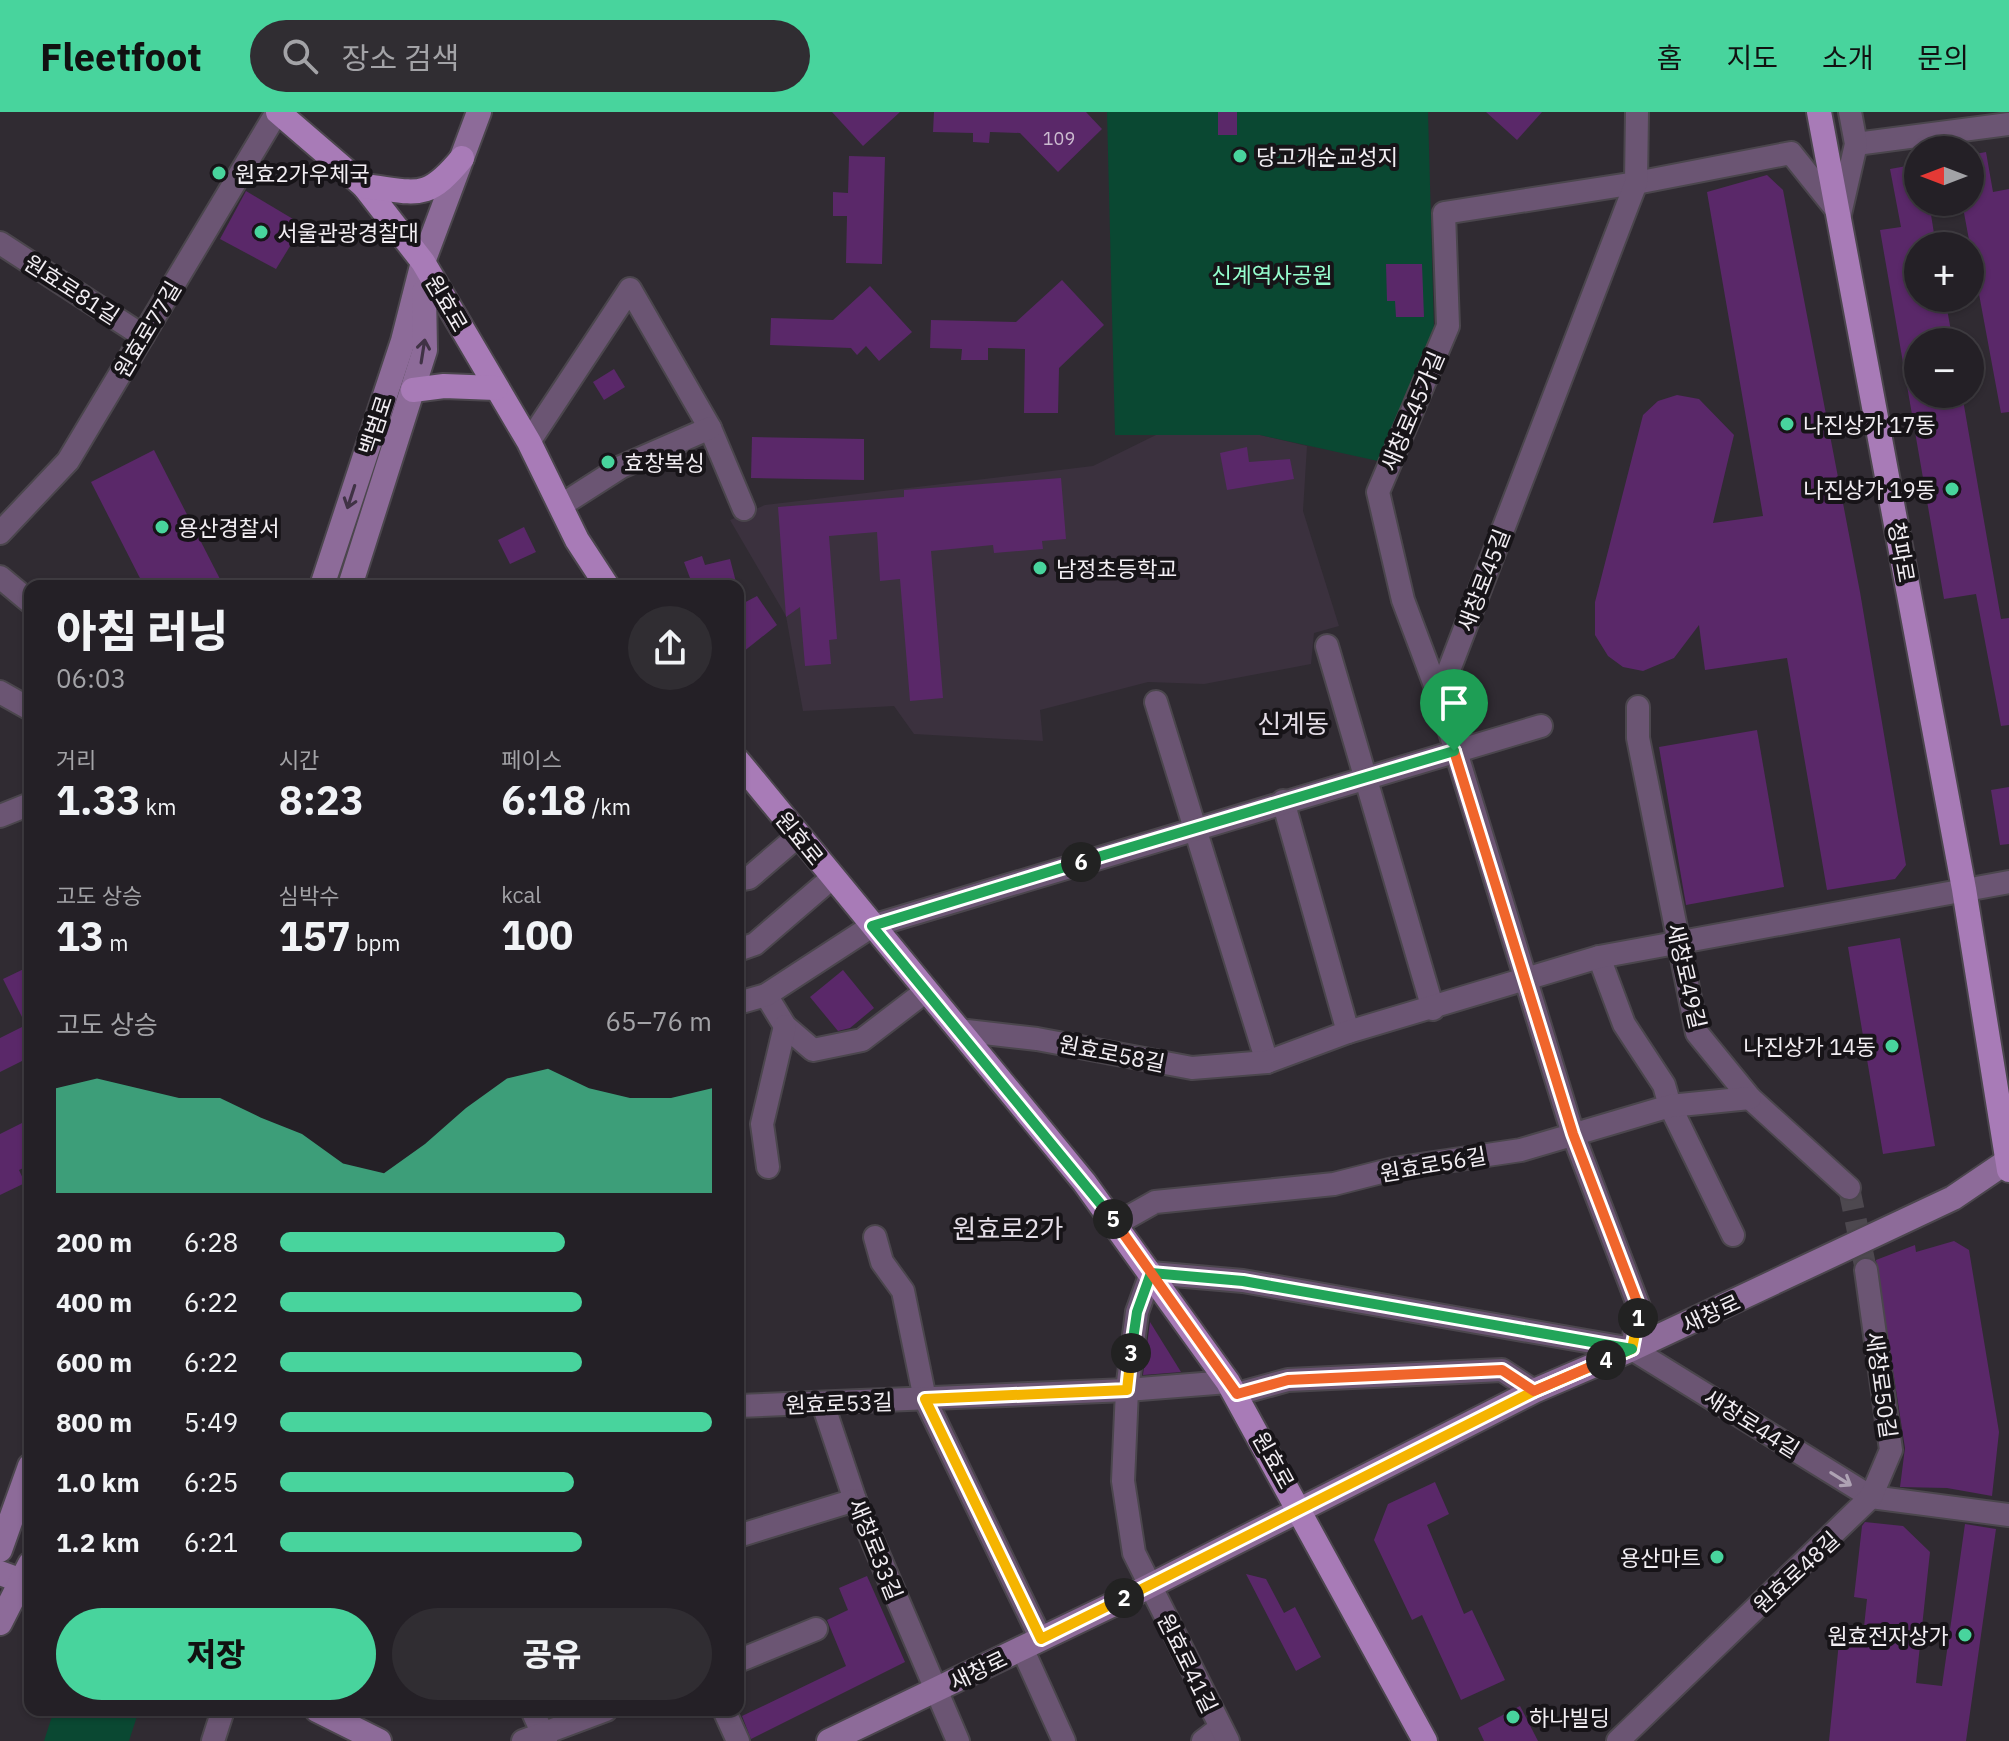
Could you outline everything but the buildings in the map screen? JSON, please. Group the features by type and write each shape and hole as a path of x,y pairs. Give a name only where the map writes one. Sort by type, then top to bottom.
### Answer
{"main road":[{"name":"원효로","path":"277,112 364,186 423,262 529,442 577,540 603,580"},
{"name":"백범로","path":"324,580 383,402 423,262 479,112"},
{"name":"청파로","path":"1820,118 1964,889 2008,1163"},
{"path":"364,186 428,190 439,186 462,158"},
{"name":"백범로","path":"352,580 425,350 423,262"},
{"path":"383,402 396,392 410,400 431,387 496,388"},
{"name":"원효로","path":"744,768 1116,1224 1232,1388 1301,1509 1425,1741"},
{"name":"새창로","path":"840,1739 1534,1391 1632,1349 1953,1198 2008,1163"},
{"path":"0,1550 24,1483"},
{"path":"0,1623 21,1576"},
{"path":"329,1716 379,1741"}],"street":[{"name":"원효로77길","path":"0,533 68,461 277,112"},
{"path":"1636,183 1637,112"},
{"path":"1840,214 1856,144 1850,112"},
{"path":"1856,144 2009,124"},
{"name":"청파로","path":"1444,213 1636,183 1791,153 1840,214"},
{"name":"새창로45길","path":"1439,696 1636,183"},
{"name":"새창로45가길","path":"1439,696 1403,600 1378,492 1448,326 1444,213"},
{"name":"원효로81길","path":"0,243 143,336"},
{"path":"529,442 630,289 710,428 744,509"},
{"path":"560,506 621,467 710,428"},
{"path":"0,577 24,597"},
{"path":"1327,646 1433,1009"},
{"path":"0,692 24,706"},
{"path":"1149,1585 1134,1553 1123,1481 1127,1390 1137,1312 1151,1273 1258,1284 1632,1349 1639,1307 1573,1134 1439,696"},
{"path":"1156,702 1267,1062"},
{"name":"새창로49길","path":"1638,707 1638,738 1697,1033 1750,1098 1849,1188"},
{"path":"744,1001 766,995 872,926 1195,826 1541,726"},
{"path":"1283,801 1348,1032"},
{"path":"0,816 24,806"},
{"path":"744,879 798,836"},
{"name":"원효로","path":"744,948 755,944 833,877"},
{"path":"1525,977 1599,957 1677,941 2009,882"},
{"path":"1599,957 1624,1024 1664,1085 1670,1106 1733,1235"},
{"name":"원효로58길","path":"958,1030 1037,1039 1192,1068 1267,1062 1348,1032 1433,1009 1525,977"},
{"path":"766,995 785,1026 813,1050 862,1040 926,991"},
{"path":"768,1167 762,1124 785,1026"},
{"name":"원효로56길","path":"1116,1224 1155,1202 1334,1184 1393,1169 1521,1150 1670,1106 1750,1098"},
{"path":"875,1237 882,1262 903,1291 925,1399 1031,1644"},
{"name":"새창로50길","path":"1866,1270 1891,1450 1871,1497"},
{"name":"새창로44길","path":"1632,1349 1871,1497"},
{"name":"원효로53길","path":"744,1406 1232,1388 1288,1380 1502,1370 1534,1391"},
{"name":"새창로33길","path":"823,1404 855,1500 935,1691"},
{"path":"1871,1497 2009,1515"},
{"name":"원효로48길","path":"1618,1741 1871,1497"},
{"path":"744,1534 855,1500"},
{"name":"원효로41길","path":"1149,1585 1217,1737"},
{"path":"744,1659 816,1629"},
{"name":"새창로","path":"1031,1644 1064,1741"},
{"name":"새창로","path":"935,1691 958,1741"},
{"path":"213,1741 221,1716"},
{"path":"533,1716 537,1738 591,1716"},
{"path":"727,1716 738,1741"}],"shaded area":[{"name":"남정초등학교","path":"1156,435 1260,435 1307,446 1303,511 1339,626 1314,633 1311,664 1204,684 1148,682 1040,710 1043,741 914,734 894,706 803,711 786,616 730,520 765,505 1093,466"}],"green space":[{"name":"신계역사공원","path":"1107,112 1428,112 1434,331 1378,461 1260,435 1115,435"},
{"path":"52,1716 137,1716 129,1741 44,1741"}],"tunnel":[{"path":"1849,1188 1866,1270"}],"place":[{"name":"당고개순교성지","path":"1240,156"},
{"name":"원효2가우체국","path":"219,173"},
{"name":"서울관광경찰대","path":"261,232"},
{"name":"나진상가 17동","path":"1787,424"},
{"name":"효창복싱","path":"608,462"},
{"name":"나진상가 19동","path":"1952,489"},
{"name":"용산경찰서","path":"162,527"},
{"name":"남정초등학교","path":"1040,568"},
{"name":"나진상가 14동","path":"1892,1046"},
{"name":"용산마트","path":"1717,1557"},
{"name":"원효전자상가","path":"1965,1635"},
{"name":"하나빌딩","path":"1513,1717"}],"district":[{"name":"신계동","path":"1293,723"},
{"name":"원효로2가","path":"1008,1228"}],"route":[{"path":"1454,751 1195,826 872,926 1084,1182 1116,1224 1151,1273 1190,1328 1228,1382 1237,1394 1288,1380 1502,1370 1534,1391 1632,1349 1414,1308 1243,1281 1151,1273 1137,1312 1127,1390 925,1399 1041,1639 1534,1391 1632,1349 1639,1307 1573,1134 1454,751"}]}
